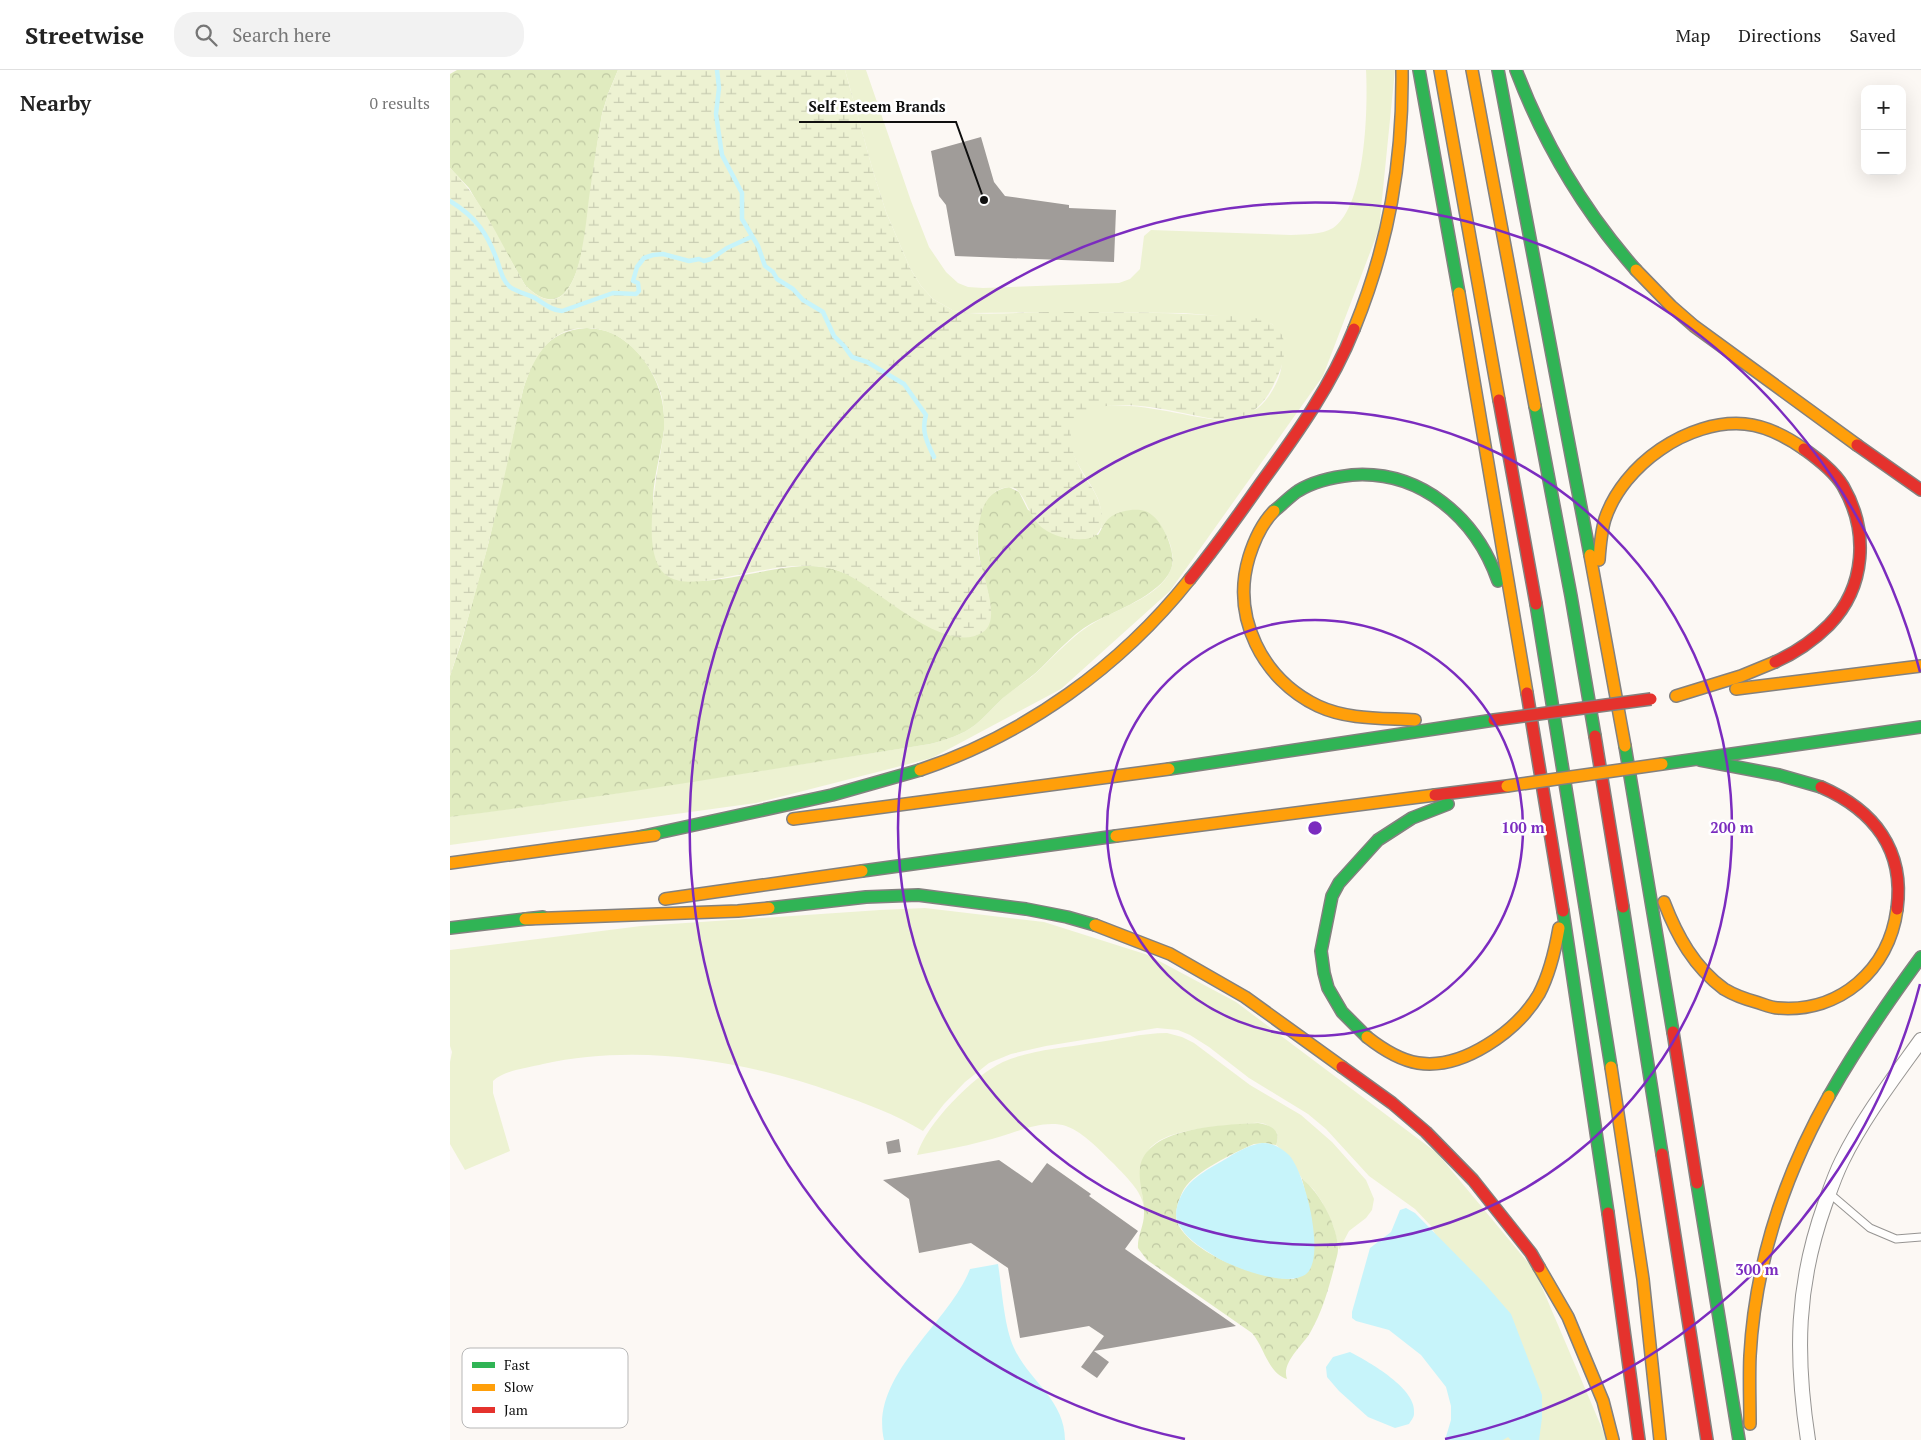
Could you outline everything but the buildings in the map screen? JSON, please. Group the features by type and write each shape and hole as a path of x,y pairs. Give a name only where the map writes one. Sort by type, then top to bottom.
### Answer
{"highway":[{"path":"639,837 770,810 862,787 912,774 959,756 1033,717 1074,690 1117,655 1162,610 1205,559 1278,463 1334,372 1351,339 1375,276 1389,224 1400,150 1402,70"},
{"path":"1419,70 1503,544 1586,1058 1615,1256 1638,1440"},
{"path":"1440,70 1545,660 1616,1098 1643,1279 1660,1440"},
{"path":"1472,70 1576,625 1620,887 1707,1440"},
{"path":"1498,70 1641,837 1739,1440"},
{"path":"1516,70 1536,118 1564,170 1592,213 1639,273 1671,306 1712,339 1921,490"},
{"path":"1596,588 1602,530 1615,497 1633,472 1644,462 1679,438 1692,432 1721,425 1740,424 1756,426 1779,435 1811,452 1845,489 1858,518 1862,557 1848,598 1840,612 1815,638 1779,661 1762,668 1664,697"},
{"path":"1464,725 1356,717 1320,707 1301,698 1290,690 1265,663 1256,648 1246,624 1242,607 1243,573 1247,555 1264,523 1275,510 1308,484 1333,476 1350,473 1374,474 1394,477 1414,484 1451,509 1471,528 1484,546 1492,561 1521,654"},
{"path":"777,821 1148,772 1494,720 1921,666"},
{"path":"654,901 1141,832 1700,760 1921,727"},
{"path":"1641,837 1677,936 1699,966 1730,992 1761,1006 1807,1008 1828,1003 1843,995 1881,962 1892,941 1899,918 1901,904 1900,881 1887,844 1881,833 1864,812 1842,797 1813,784 1784,776 1700,760"},
{"path":"1507,786 1424,811 1378,840 1346,876 1334,890 1320,956 1328,988 1336,1004 1352,1027 1374,1044 1395,1056 1418,1063 1425,1063 1459,1057 1475,1051 1500,1037 1514,1025 1526,1013 1541,991 1550,968 1559,931 1558,890"},
{"path":"450,863 757,823"},
{"path":"525,919 738,911 866,897 918,895 1026,909 1067,917 1134,939 1170,954 1245,997 1392,1103 1426,1132 1473,1180 1531,1253 1568,1317 1603,1401 1613,1440"},
{"path":"450,928 635,904"},
{"path":"1751,1431 1749,1374 1753,1320 1765,1252 1786,1184 1808,1132 1842,1072 1862,1040 1921,957"}],"street":[{"path":"1808,1440 1799,1363 1800,1324 1807,1262 1841,1162 1860,1127 1921,1040"}],"lane":[{"path":"1829,1193 1870,1228 1896,1238 1921,1237"}],"green space":[{"path":"457,70 618,70 602,114 583,248 577,270 569,287 558,298 543,298 525,285 469,188 450,168 450,74"},
{"path":"618,70 845,70 886,212 910,268 921,286 933,299 954,311 967,313 1148,313 1249,317 1265,321 1278,329 1284,344 1283,361 1271,390 1254,410 1243,416 1229,419 1216,419 1132,405 1101,407 1080,416 1074,423 1071,440 1076,460 1099,501 1102,516 1100,529 1091,538 1073,539 1058,536 1048,532 1039,525 1016,489 1005,488 995,492 983,507 978,538 978,550 989,594 991,617 989,626 983,632 967,637 949,635 930,628 854,578 839,571 826,568 812,566 783,567 698,582 675,580 669,577 659,566 653,550 652,530 655,485 664,429 663,402 658,384 642,359 622,339 597,329 571,330 560,334 543,348 537,357 523,390 491,534 472,606 450,676 450,168 473,195 482,209 525,285 543,298 557,298 568,289 576,273 585,232 602,114"},
{"path":"845,70 866,70 911,201 929,247 946,272 958,283 968,287 983,288 1119,283 1130,279 1140,269 1144,236 1151,230 1291,235 1318,233 1333,228 1344,216 1352,199 1363,155 1366,70 1395,70 1379,229 1323,376 1170,591 1061,689 932,758 756,803 450,845 450,817 574,800 930,744 965,732 979,722 999,701 1036,673 1088,626 1151,593 1167,576 1172,566 1172,552 1166,535 1160,525 1151,517 1141,512 1120,513 1110,519 1101,529 1098,499 1078,464 1071,446 1072,426 1081,413 1098,407 1119,405 1226,420 1258,408 1266,400 1275,385 1280,374 1281,365 1276,328 1272,324 1256,319 1183,313 967,313 954,311 933,299 921,286 910,268 886,212"},
{"path":"587,328 609,332 628,343 646,364 659,389 664,416 664,430 653,501 670,577 687,581 705,581 786,568 824,567 843,572 861,581 926,625 945,632 965,636 989,597 979,551 979,517 984,503 994,493 1009,487 1019,492 1028,510 1098,535 1107,520 1115,514 1132,510 1145,511 1157,519 1166,534 1172,551 1172,566 1168,575 1152,591 1084,628 1037,671 1003,698 975,725 965,732 948,739 930,744 570,801 450,817 450,676 462,640 489,541 523,390 532,366 544,347 561,334"},
{"path":"925,908 1044,922 1148,955 1236,1002 1437,1153 1535,1271 1607,1440 1500,1440 1450,1263 1431,1226 1415,1209 1369,1176 1326,1129 1308,1114 1249,1078 1209,1047 1178,1030 1157,1028 1046,1046 1011,1054 989,1063 965,1082 944,1104 923,1131 890,1114 856,1100 762,1071 690,1058 653,1055 579,1058 516,1070 503,1074 493,1081 493,1093 510,1151 465,1170 450,1144 450,1062 452,1052 450,1046 450,950 641,926"},
{"path":"1167,1033 1194,1043 1250,1085 1301,1115 1332,1142 1366,1180 1374,1199 1372,1210 1366,1218 1349,1231 1339,1250 1334,1228 1322,1202 1314,1190 1302,1179 1290,1157 1276,1145 1277,1133 1262,1123 1189,1130 1165,1138 1155,1144 1148,1151 1142,1165 1141,1179 1144,1207 1136,1189 1114,1164 1086,1138 1066,1126 1046,1124 994,1139 917,1155 930,1129 952,1102 978,1078 1003,1062 1047,1050 1139,1035"},
{"path":"1258,1123 1271,1127 1276,1132 1278,1136 1276,1145 1254,1144 1206,1169 1189,1182 1184,1189 1176,1218 1184,1234 1196,1245 1228,1263 1264,1275 1294,1279 1313,1251 1311,1216 1302,1179 1315,1192 1327,1211 1335,1231 1338,1254 1321,1309 1310,1333 1293,1355 1287,1367 1287,1379 1275,1371 1252,1333 1147,1260 1138,1248 1144,1214 1140,1168 1145,1154 1156,1144 1189,1130"}],"water":[{"path":"1262,1143 1276,1146 1289,1155 1295,1164 1306,1194 1311,1212 1314,1246 1313,1260 1309,1271 1301,1277 1291,1279 1264,1276 1236,1267 1216,1257 1192,1241 1184,1233 1177,1221 1176,1210 1180,1199 1192,1181 1239,1151"},
{"path":"1406,1208 1415,1213 1484,1283 1511,1314 1542,1395 1542,1418 1539,1440 1511,1440 1508,1437 1503,1440 1445,1440 1451,1420 1451,1406 1446,1387 1421,1355 1389,1330 1356,1321 1352,1318 1370,1248 1391,1232 1400,1210"},
{"path":"998,1264 1006,1318 1014,1348 1020,1360 1053,1402 1059,1413 1065,1440 884,1440 883,1416 888,1394 899,1372 913,1351 946,1310 970,1269"},
{"path":"1350,1352 1380,1369 1401,1386 1413,1405 1414,1414 1409,1424 1395,1428 1368,1417 1339,1391 1327,1377 1326,1367 1333,1357"}],"waterway":[{"path":"717,70 719,88 716,114 722,155 742,193 742,219 758,246 765,266 773,272 777,279 793,289 803,300 823,312 834,336 852,357 867,362 904,384 926,415 924,431 934,457"},
{"path":"450,201 467,213 480,227 490,243 502,276 508,285 558,311 613,293 636,294 639,291 638,283 633,281 637,267 644,258 663,254 689,261 699,259 704,261 751,237"}],"traffic: fast":[{"path":"1419,70 1459,293"},
{"path":"1498,70 1590,555"},
{"path":"1516,70 1539,124 1567,176 1599,224 1636,270"},
{"path":"1535,406 1595,736"},
{"path":"1274,511 1298,491 1331,478 1352,475 1377,476 1401,481 1423,490 1443,502 1460,518 1476,537 1498,581"},
{"path":"1536,604 1611,1067"},
{"path":"1169,769 1494,720"},
{"path":"1662,764 1921,727"},
{"path":"1625,746 1673,1032"},
{"path":"1700,760 1779,775 1821,787"},
{"path":"639,837 832,795 920,770"},
{"path":"1367,1037 1342,1012 1328,988 1324,973 1321,951 1332,896 1339,883 1378,840 1412,818 1448,804"},
{"path":"862,871 1116,836"},
{"path":"769,908 866,897 918,895 1026,909 1095,925"},
{"path":"1623,907 1662,1154"},
{"path":"1563,911 1608,1213"},
{"path":"450,928 543,917"},
{"path":"1829,1096 1873,1025 1921,957"},
{"path":"1697,1183 1739,1440"}],"traffic: slow":[{"path":"1354,329 1376,265 1392,202 1400,137 1402,70"},
{"path":"1440,70 1499,400"},
{"path":"1472,70 1535,406"},
{"path":"1636,270 1671,306 1694,326 1857,445"},
{"path":"1459,293 1527,693"},
{"path":"1599,560 1605,519 1614,499 1626,481 1642,464 1660,449 1680,438 1702,429 1723,424 1745,424 1761,427 1776,433 1804,449"},
{"path":"1274,511 1256,539 1249,557 1244,580 1244,602 1248,623 1256,644 1267,663 1281,680 1298,694 1329,711 1366,718 1415,720"},
{"path":"1590,555 1625,746"},
{"path":"920,770 997,738 1068,694 1133,641 1163,611 1190,579"},
{"path":"1676,696 1741,676 1775,662"},
{"path":"1736,689 1921,666"},
{"path":"1507,786 1662,764"},
{"path":"793,819 1169,769"},
{"path":"1116,836 1435,795"},
{"path":"450,863 655,835"},
{"path":"665,899 862,871"},
{"path":"1664,902 1681,939 1695,961 1713,980 1724,989 1736,995 1778,1008 1801,1008 1822,1003 1841,995 1858,983 1884,951 1892,931 1897,909"},
{"path":"525,919 738,911 769,908"},
{"path":"1095,925 1170,954 1245,997 1342,1067"},
{"path":"1367,1037 1397,1056 1418,1063 1435,1064 1453,1060 1487,1045 1517,1021 1539,994 1552,962 1559,928"},
{"path":"1611,1067 1643,1279 1660,1440"},
{"path":"1750,1424 1750,1364 1753,1322 1765,1254 1798,1157 1829,1096"},
{"path":"1539,1267 1568,1317 1603,1401 1613,1440"}],"traffic: jam":[{"path":"1190,579 1300,428 1335,370 1354,329"},
{"path":"1499,400 1536,604"},
{"path":"1857,445 1921,490"},
{"path":"1775,662 1797,651 1829,625 1841,610 1850,594 1857,576 1860,558 1857,521 1843,486 1830,470 1804,449"},
{"path":"1527,693 1563,911"},
{"path":"1494,720 1651,699"},
{"path":"1595,736 1623,907"},
{"path":"1435,795 1507,786"},
{"path":"1821,787 1840,796 1856,807 1882,834 1896,868 1898,888 1897,909"},
{"path":"1673,1032 1697,1183"},
{"path":"1342,1067 1392,1103 1426,1132 1473,1180 1531,1253 1539,1267"},
{"path":"1662,1154 1707,1440"},
{"path":"1608,1213 1639,1440"}],"place":[{"name":"Self Esteem Brands","path":"984,200"}]}
